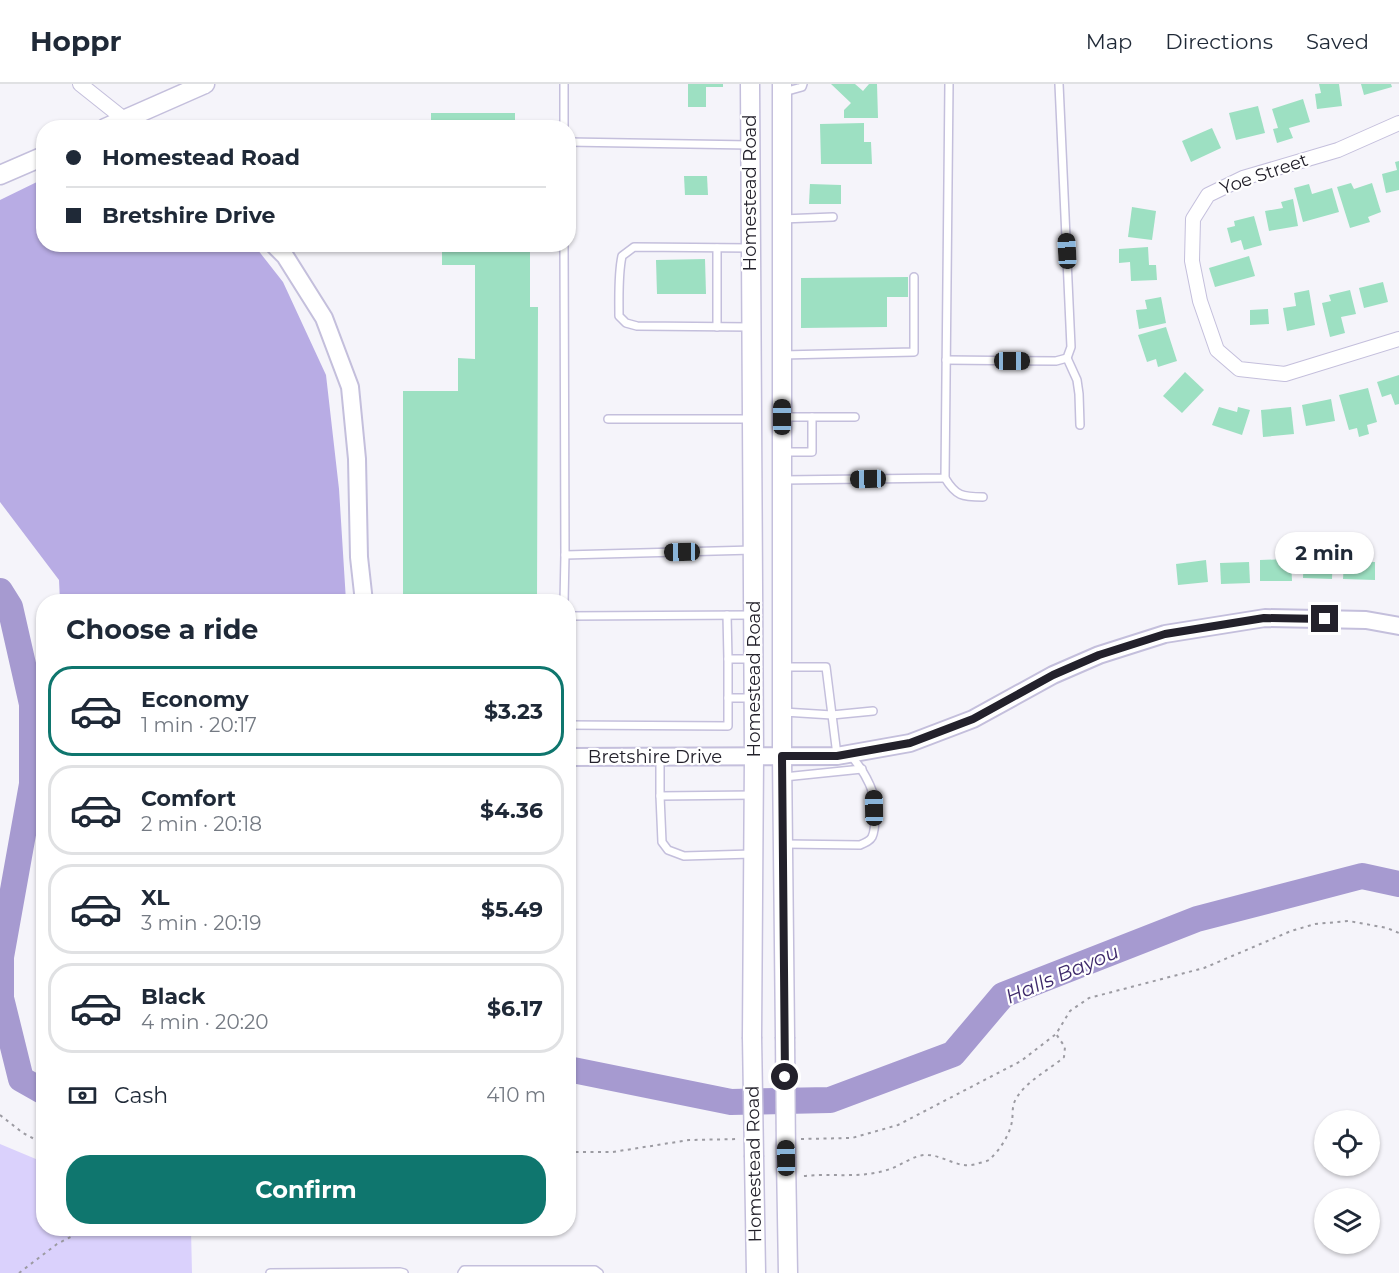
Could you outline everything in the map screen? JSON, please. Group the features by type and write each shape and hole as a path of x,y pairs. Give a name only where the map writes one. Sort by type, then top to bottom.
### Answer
{"main road":[{"path":"136,120 205,84"},
{"name":"Homestead Road","path":"750,84 754,659 752,1037 756,1273"},
{"name":"Homestead Road","path":"782,88 782,777 788,1273"},
{"path":"0,176 36,160"},
{"path":"753,547 782,543"},
{"path":"752,991 784,992"},
{"path":"755,1210 787,1207"}],"street":[{"path":"80,84 126,120"},
{"name":"Yoe Street","path":"1399,123 1338,150 1243,178 1208,195 1193,219 1192,261 1200,301 1217,350 1239,369 1285,374 1399,339"},
{"path":"281,252 324,318 350,387 357,459 359,557 363,594"},
{"name":"Bretshire Drive","path":"576,757 843,755 910,743 973,719 1053,675 1099,655 1165,634 1264,618 1366,620 1399,626"}],"lane":[{"path":"564,84 564,120"},
{"path":"782,88 802,87 803,84"},
{"path":"949,84 945,478 957,494 964,497 983,497"},
{"path":"1059,84 1071,347 1067,358 1077,380 1080,425"},
{"path":"576,142 750,145"},
{"path":"782,219 833,217"},
{"path":"751,248 634,247 622,256 619,268 619,316 626,323 637,326 751,327"},
{"path":"717,248 717,327"},
{"path":"564,252 564,594"},
{"path":"782,355 914,352 914,277"},
{"path":"946,360 1056,361 1067,358"},
{"path":"782,417 855,417"},
{"path":"782,452 812,452 812,417"},
{"path":"608,419 752,419"},
{"path":"782,480 945,478"},
{"path":"565,555 753,547"},
{"path":"576,725 728,726 727,615"},
{"path":"576,616 753,615"},
{"path":"728,659 754,659"},
{"path":"782,667 826,667 832,715 843,755 862,769 874,795 875,821 873,836 861,844 783,844"},
{"path":"728,698 754,698"},
{"path":"782,712 832,715 873,711"},
{"path":"660,757 662,842 668,850 684,856 753,854"},
{"path":"782,777 862,769"},
{"path":"660,795 754,795"},
{"path":"462,1273 464,1270 595,1270 599,1273"},
{"path":"270,1273 404,1273"}],"path":[{"path":"794,1139 852,1138 898,1125 1021,1061 1056,1034 1070,1011 1089,998 1204,968 1291,931 1315,924 1348,921 1387,928 1399,933"},
{"path":"787,1177 820,1174 857,1175 879,1172 892,1169 924,1154 969,1166 987,1161 1008,1136 1012,1123 1013,1104 1036,1078 1064,1057 1065,1047 1056,1034"},
{"path":"0,1115 36,1140"},
{"path":"576,1152 613,1152 689,1140 747,1139"},
{"path":"19,1273 57,1244 72,1236"}],"shaded area":[{"path":"36,182 36,252 259,252 283,282 326,375 339,489 346,594 60,594 59,580 0,502 0,200"},
{"path":"0,1144 36,1159 36,1236 191,1236 192,1273 0,1273"}],"building":[{"path":"688,84 723,84 723,87 706,87 706,107 688,107"},
{"path":"831,84 855,84 863,91 869,84 877,84 878,118 844,118 844,110 851,103"},
{"path":"1319,84 1339,84 1342,106 1317,109 1315,94 1321,93"},
{"path":"1361,84 1391,84 1392,87 1364,95"},
{"path":"1303,99 1310,122 1289,128 1293,138 1277,143 1273,129 1278,128 1272,109"},
{"path":"1258,106 1265,133 1236,140 1229,113"},
{"path":"431,113 515,113 515,120 431,120"},
{"path":"864,123 864,142 871,142 872,164 821,164 820,124"},
{"path":"1212,128 1221,148 1191,162 1182,141"},
{"path":"1399,161 1399,190 1386,193 1382,174 1397,170 1395,162"},
{"path":"684,176 707,176 708,195 685,195"},
{"path":"1351,183 1354,189 1372,183 1381,212 1368,217 1370,222 1350,228 1337,187"},
{"path":"810,184 841,185 841,204 809,204"},
{"path":"1309,184 1312,194 1332,188 1339,212 1303,222 1294,188"},
{"path":"1293,199 1298,226 1269,231 1265,211 1283,208 1281,202"},
{"path":"1132,207 1156,211 1152,240 1128,237"},
{"path":"1254,216 1262,245 1244,250 1241,240 1231,243 1227,228 1235,226 1234,221"},
{"path":"1148,247 1149,265 1156,265 1157,280 1131,281 1130,262 1119,263 1119,249"},
{"path":"442,252 530,252 530,307 538,307 537,594 403,594 403,391 458,391 458,358 475,359 475,265 442,265"},
{"path":"1249,256 1255,276 1215,287 1209,268"},
{"path":"705,259 706,294 657,294 656,260"},
{"path":"908,277 908,297 887,297 887,327 801,328 801,278"},
{"path":"1383,282 1388,302 1364,308 1359,288"},
{"path":"1309,290 1315,325 1287,331 1283,308 1296,306 1294,293"},
{"path":"1350,290 1356,314 1341,317 1345,333 1330,337 1322,303 1331,301 1329,295"},
{"path":"1161,297 1166,323 1139,329 1136,310 1147,309 1145,300"},
{"path":"1268,309 1269,324 1250,325 1250,310"},
{"path":"1166,327 1177,361 1158,367 1156,359 1147,362 1138,335"},
{"path":"1185,372 1204,390 1182,413 1163,396"},
{"path":"1399,375 1399,404 1395,405 1391,394 1382,397 1377,382"},
{"path":"1368,388 1377,422 1367,425 1369,434 1359,437 1357,428 1349,430 1339,395"},
{"path":"1331,399 1335,421 1306,426 1302,405"},
{"path":"1219,407 1237,412 1238,407 1250,410 1242,435 1212,425"},
{"path":"1291,407 1294,434 1263,437 1261,410"},
{"path":"1304,553 1333,553 1332,579 1303,578"},
{"path":"1291,559 1292,581 1260,581 1260,560"},
{"path":"1206,560 1208,582 1178,585 1176,564"},
{"path":"1344,561 1375,562 1375,580 1343,579"},
{"path":"1249,562 1250,583 1221,584 1220,563"}],"waterway":[{"name":"Halls Bayou","path":"0,591 10,607 32,704 32,784 1,957 1,998 21,1079 36,1087"},
{"name":"Halls Bayou","path":"576,1071 731,1102 830,1100 953,1054 1003,995 1197,919 1362,876 1399,884"}],"route":[{"path":"785,1077 782,756 837,756 910,743 973,719 1053,675 1099,655 1165,634 1264,618 1325,619"}]}
